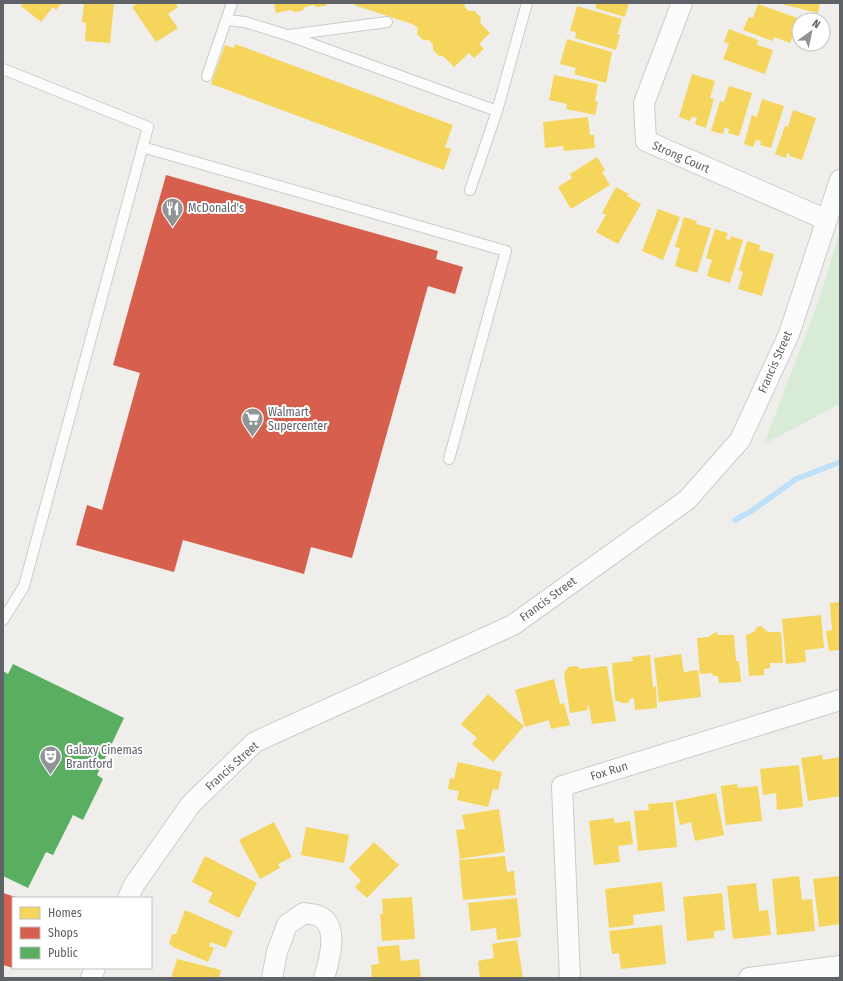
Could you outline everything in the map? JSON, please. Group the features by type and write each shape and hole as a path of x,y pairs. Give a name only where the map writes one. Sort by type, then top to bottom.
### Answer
{"street":[{"name":"Strong Court","path":"682,3 644,103 646,141 827,220"},
{"name":"Francis Street","path":"128,897 134,885 190,804 255,742 512,625 687,500 740,440 789,334 840,180"},
{"name":"Fox Run","path":"570,978 562,786 840,700"},
{"path":"272,978 277,952 287,925 304,913 320,916 330,928 332,948 324,978"},
{"path":"749,978 840,966"},
{"path":"91,978 96,969"}],"lane":[{"path":"207,76 232,3"},
{"path":"470,190 497,111 527,3"},
{"path":"227,20 245,22 287,35 497,111"},
{"path":"287,35 387,22"},
{"path":"3,69 148,127 24,586 3,620"},
{"path":"142,147 506,250 449,459"}],"green space":[{"path":"840,231 840,404 764,444 819,300"}],"building: Homes":[{"path":"23,3 62,3 56,10 53,7 41,22 21,6"},
{"path":"84,3 114,3 110,43 85,41 86,23 82,22"},
{"path":"138,3 175,3 178,7 168,14 178,28 156,42 132,7"},
{"path":"274,3 327,3 326,6 317,7 313,5 305,7 302,11 294,12 291,10 276,13"},
{"path":"354,3 465,3 464,6 469,11 475,11 481,18 480,23 490,33 479,44 484,49 474,58 469,53 454,67 443,56 439,56 433,50 433,45 429,40 423,40 417,34 418,28 412,24 354,5"},
{"path":"597,3 629,3 625,17 595,8"},
{"path":"777,3 820,3 818,12"},
{"path":"758,4 791,16 790,43 774,37 773,41 743,30 749,17 753,18"},
{"path":"577,6 622,19 618,33 614,33 620,35 616,50 575,38 576,32 570,31"},
{"path":"729,29 758,40 757,45 773,50 765,74 723,59 729,44 724,42"},
{"path":"567,39 612,52 606,83 574,74 576,68 560,64"},
{"path":"235,44 453,125 445,147 451,149 444,170 211,84 225,45 234,48"},
{"path":"692,74 715,81 710,98 714,99 706,128 695,124 697,118 692,117 690,121 679,117"},
{"path":"554,75 598,84 595,101 598,102 595,115 566,109 567,104 549,100"},
{"path":"729,86 752,93 739,136 728,133 729,129 725,127 723,134 711,131 720,101 724,102"},
{"path":"762,99 784,106 771,148 760,145 761,141 756,140 753,147 744,144 752,115 757,117"},
{"path":"793,110 816,118 802,160 789,156 790,154 787,153 786,158 775,154 785,126 788,127"},
{"path":"588,117 590,135 594,135 595,148 564,151 563,146 545,148 543,122"},
{"path":"597,157 605,170 602,172 610,185 571,209 558,187 572,178 570,174"},
{"path":"616,187 629,194 627,196 641,204 618,244 596,232 606,215 602,213"},
{"path":"658,209 680,217 663,260 642,251"},
{"path":"684,217 697,221 696,224 711,228 697,273 675,266 680,248 675,247"},
{"path":"715,229 728,233 726,239 730,240 731,236 743,240 730,283 707,276 712,260 706,258"},
{"path":"747,241 760,245 759,250 774,254 762,296 738,289 743,272 739,270"},
{"path":"840,602 840,650 829,651 826,631 832,630 830,603"},
{"path":"821,615 824,648 805,650 806,662 786,664 782,619"},
{"path":"761,626 768,632 781,632 783,663 770,663 770,668 764,669 764,675 749,676 746,635 754,632 757,627"},
{"path":"716,632 718,635 734,635 736,661 739,661 741,682 719,683 718,676 713,676 712,673 700,674 697,638 708,637"},
{"path":"681,654 684,672 698,670 701,697 659,702 654,658"},
{"path":"650,655 653,688 656,686 657,708 635,710 634,698 630,699 628,703 622,703 615,700 612,663 633,661 632,657"},
{"path":"577,666 580,669 607,666 616,721 592,724 589,706 587,706 588,710 570,713 564,674 568,667"},
{"path":"554,679 560,704 564,703 570,725 551,729 549,720 525,727 515,690"},
{"path":"488,694 524,726 493,762 472,744 477,738 461,724"},
{"path":"822,755 823,760 840,757 840,796 808,801 801,758"},
{"path":"458,762 502,772 498,790 493,789 488,807 457,800 459,791 448,789 450,778 454,779"},
{"path":"799,765 803,807 777,810 776,793 763,795 760,769"},
{"path":"737,784 738,788 758,786 762,821 726,825 721,786"},
{"path":"716,793 724,835 695,841 691,822 680,825 675,801"},
{"path":"673,802 677,847 638,851 634,811 649,810 648,804"},
{"path":"499,809 505,852 460,859 456,830 465,829 462,815"},
{"path":"614,818 615,823 630,821 633,844 618,846 620,862 594,865 589,821"},
{"path":"274,822 292,857 278,864 280,868 260,879 239,840"},
{"path":"306,827 349,835 344,863 301,855"},
{"path":"374,842 399,865 367,898 355,887 361,881 349,868"},
{"path":"205,856 257,883 239,918 208,902 213,893 192,882"},
{"path":"505,856 507,872 514,871 516,895 463,900 459,860"},
{"path":"799,876 802,900 812,899 815,931 777,935 772,879"},
{"path":"840,876 840,924 819,927 813,879"},
{"path":"662,882 665,911 633,915 634,925 609,928 605,889"},
{"path":"756,883 759,911 768,910 771,935 733,939 727,886"},
{"path":"722,893 725,930 714,931 714,938 687,941 683,897"},
{"path":"412,897 415,939 382,941 380,914 383,914 382,899"},
{"path":"517,898 521,937 497,940 496,928 471,931 468,903"},
{"path":"185,910 233,931 226,948 211,942 209,946 214,948 208,962 173,947 169,943 172,934 176,934"},
{"path":"662,925 666,964 621,969 619,953 612,954 609,931"},
{"path":"517,940 523,978 480,978 478,961 494,958 492,944"},
{"path":"399,945 401,961 419,959 421,978 372,978 371,965 379,964 377,947"},
{"path":"177,959 221,970 219,978 171,978"}],"building: Shops":[{"name":"Walmart Supercenter","path":"166,175 438,251 436,259 463,267 455,294 428,286 352,558 311,547 304,574 183,540 174,572 76,545 87,505 102,510 140,373 113,365"},
{"path":"3,893 16,897 12,897 12,968 3,965"}],"building: Public":[{"name":"Galaxy Cinemas Brantford","path":"13,664 124,718 97,775 103,779 83,820 73,815 53,855 46,852 28,888 3,876 3,671 8,674"}],"waterway":[{"path":"735,520 750,512 796,479 840,462"}],"place":[{"name":"McDonald's","path":"173,228"},
{"name":"Walmart Supercenter","path":"253,438"},
{"name":"Galaxy Cinemas Brantford","path":"51,776"}]}
